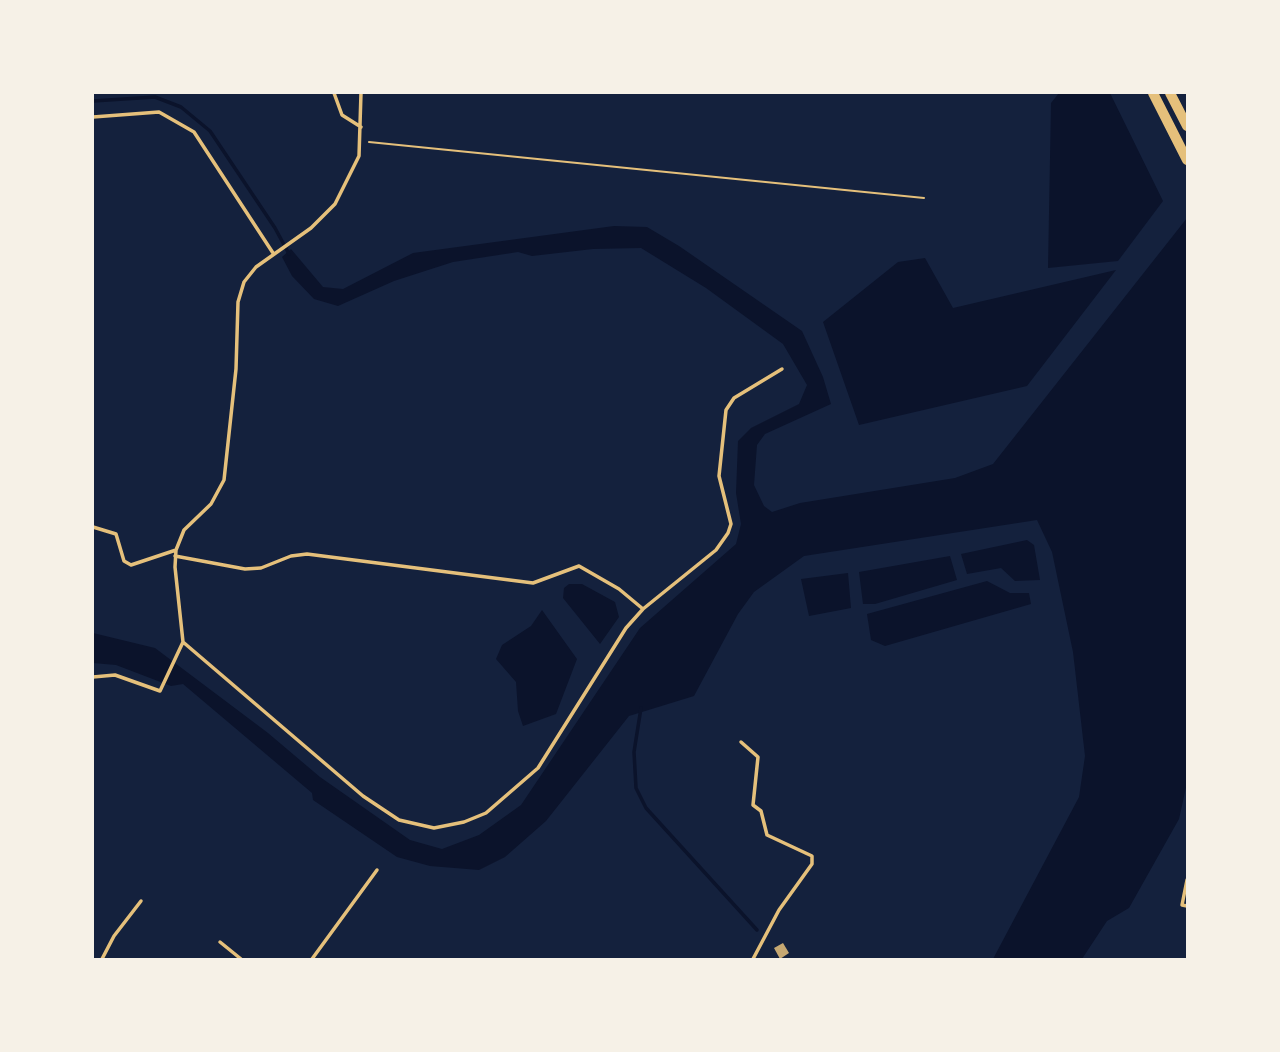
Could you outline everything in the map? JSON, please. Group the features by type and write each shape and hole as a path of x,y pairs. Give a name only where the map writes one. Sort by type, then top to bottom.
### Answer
{"main road":[{"path":"1153,93 1187,160"},
{"path":"1170,93 1187,126"}],"lane":[{"path":"334,93 342,115 361,127"},
{"path":"93,677 115,675 160,691 183,642 175,556 184,530 211,504 224,480 236,369 238,302 250,274 273,253 291,243 335,204 359,156 361,93"},
{"path":"93,117 159,112 194,132 273,253"},
{"path":"183,642 363,796 399,820 434,828 464,822 486,813 538,768 613,647 643,610 716,550 730,524 719,476 726,410 734,398 782,369"},
{"path":"93,527 116,534 124,561 131,565 176,550"},
{"path":"175,556 245,569 261,568 291,555 307,554 533,583 579,566 619,589 643,610"},
{"path":"741,742 758,757 753,805 761,811 766,835 812,856 812,864 806,876 779,910 753,959"},
{"path":"312,959 377,870"},
{"path":"1187,880 1182,905 1187,906"},
{"path":"102,959 114,936 141,901"},
{"path":"220,942 241,959"}],"path":[{"path":"361,141 924,198"}],"water":[{"path":"1059,93 1110,93 1163,201 1118,261 1048,268 1051,103"},
{"path":"1187,218 1187,783 1179,819 1129,908 1107,921 1082,959 993,959 1079,797 1085,756 1073,652 1052,552 1037,520 804,556 754,592 738,614 694,696 629,716 546,821 505,857 479,870 430,866 397,857 313,800 312,793 183,684 171,686 116,665 93,663 93,633 155,648 268,733 320,777 410,840 442,849 479,835 521,805 640,628 736,544 741,524 736,493 738,441 751,428 799,404 807,385 783,344 706,288 641,248 593,249 532,256 518,252 453,262 394,281 338,306 314,299 292,276 282,257 291,249 323,287 343,289 413,253 614,226 647,227 802,331 823,377 831,404 765,434 757,445 754,485 764,506 772,512 800,503 955,478 993,464"},
{"path":"925,258 953,308 1116,270 1027,386 859,425 823,322 898,262"},
{"path":"1027,540 1034,545 1040,580 1015,581 1001,568 967,574 961,554"},
{"path":"950,556 957,580 875,604 863,604 859,572"},
{"path":"848,573 851,608 809,616 801,579"},
{"path":"987,581 1010,593 1029,593 1031,604 885,646 871,640 867,614"},
{"path":"569,584 582,584 615,602 619,617 600,644 563,598 564,588"},
{"path":"542,610 577,659 556,714 523,726 518,711 516,682 496,659 502,645 531,626"}],"building":[{"path":"783,943 789,953 780,959 774,948"}],"waterway":[{"path":"93,101 155,97 181,107 210,131 275,228 289,254"},
{"path":"641,708 634,752 636,788 646,808 757,930"}]}
